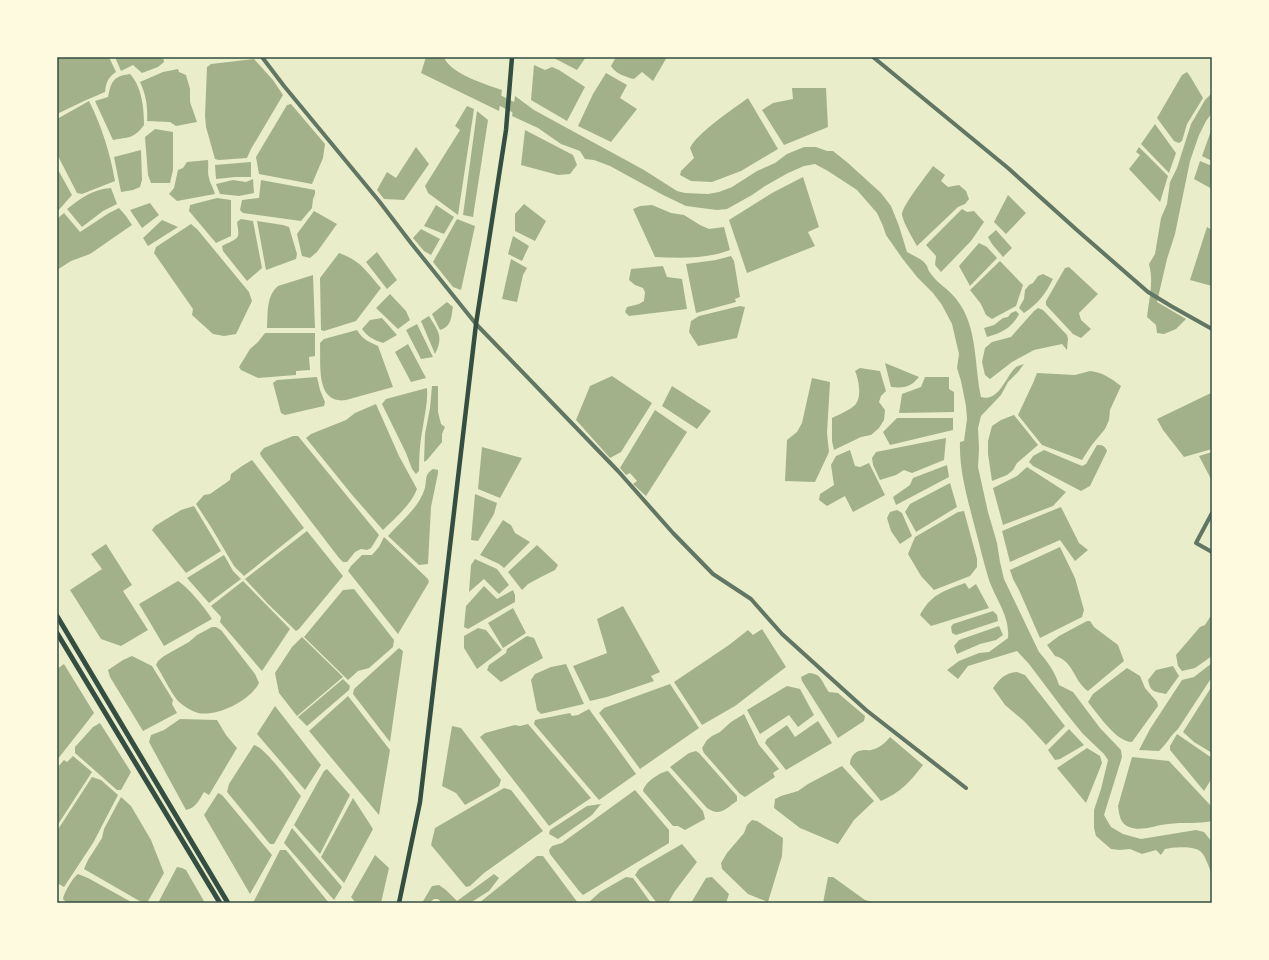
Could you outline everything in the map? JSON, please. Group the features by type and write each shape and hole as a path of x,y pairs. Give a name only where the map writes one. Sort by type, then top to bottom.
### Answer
{"main road":[{"path":"399,903 420,802 476,324 506,125 512,57"},
{"path":"57,616 228,903"},
{"path":"57,633 220,903"}],"street":[{"path":"262,57 379,201 476,324 618,472 713,574 751,599 782,634 866,710 966,788"},
{"path":"873,57 1008,168 1148,292 1212,329"},
{"path":"1212,513 1196,543 1212,552"}],"shaded area":[{"path":"57,57 109,57 116,72 108,80 105,92 57,114"},
{"path":"115,57 163,57 164,62 158,67 142,73 133,65 121,71"},
{"path":"426,57 444,57 447,63 469,78 502,90 499,111 421,73"},
{"path":"552,57 586,57 577,70"},
{"path":"616,57 667,57 653,81 642,72 634,79 618,73 611,66"},
{"path":"254,59 273,80 283,95 247,158 215,159 206,127 205,116 207,67 211,64"},
{"path":"534,65 545,70 552,67 559,70 585,87 567,121 531,100"},
{"path":"178,69 179,72 186,75 190,89 190,102 197,122 176,126 170,122 147,121 146,101 140,82 163,72"},
{"path":"1187,72 1203,98 1187,124 1182,141 1179,143 1174,141 1157,118 1182,75"},
{"path":"606,73 627,85 620,98 637,109 611,142 578,126 593,94"},
{"path":"130,74 140,91 144,112 144,125 134,135 127,138 113,140 95,101 108,97 110,87 116,78"},
{"path":"792,88 826,88 828,127 784,145 762,110 773,103 793,99"},
{"path":"1212,93 1212,113 1199,135 1190,161 1175,234 1167,259 1157,302 1186,319 1176,329 1164,334 1157,333 1156,325 1147,317 1151,284 1149,264 1155,254 1161,218 1167,204 1170,182 1177,168 1191,124 1205,100"},
{"path":"515,96 534,110 644,170 677,191 685,193 708,194 719,192 732,187 757,171 775,163 787,154 804,147 816,147 827,151 833,151 881,193 891,206 907,252 923,261 934,278 954,296 964,311 972,334 981,397 987,398 997,393 1011,372 1018,366 1024,364 1008,382 1001,395 981,416 978,428 978,467 988,512 997,543 1004,579 1039,652 1051,667 1059,685 1073,692 1100,728 1121,750 1122,757 1104,815 1111,827 1123,834 1141,839 1196,830 1204,832 1212,842 1212,873 1204,855 1199,850 1185,847 1165,849 1161,855 1156,850 1142,854 1130,849 1111,849 1096,836 1094,828 1094,810 1108,760 1104,754 1083,734 1029,664 1017,651 968,666 958,679 947,670 959,661 979,653 989,652 1008,638 1007,622 989,580 962,473 960,442 964,441 967,419 966,406 957,368 959,354 952,324 942,305 902,258 886,235 877,213 857,190 815,164 804,166 788,173 727,209 717,210 686,206 610,166 594,160 585,159 580,151 561,144 538,128 512,116"},
{"path":"748,98 778,149 741,171 712,182 691,181 680,175 681,171 694,158 690,148 700,135"},
{"path":"89,101 105,140 115,181 82,194 77,193 57,154 57,119"},
{"path":"291,104 325,144 323,158 312,184 259,174 256,157 287,105"},
{"path":"467,106 474,109 458,215 428,193 425,186 460,130 455,126"},
{"path":"477,111 488,120 473,217 463,215"},
{"path":"1155,124 1176,153 1169,173 1141,144"},
{"path":"1212,128 1212,161 1202,156"},
{"path":"155,129 173,132 173,170 170,183 151,183 148,175 145,137"},
{"path":"525,130 573,155 577,165 570,174 558,175 521,165"},
{"path":"416,147 429,164 404,200 384,199 377,190 387,172 396,178"},
{"path":"1139,147 1168,176 1160,202 1129,169 1140,155 1136,152"},
{"path":"141,150 142,180 140,187 121,192 114,157"},
{"path":"208,160 208,176 215,194 177,201 169,194 174,188 178,170 183,168 187,162"},
{"path":"1200,161 1212,166 1212,189 1194,179"},
{"path":"251,162 251,177 216,179 215,165"},
{"path":"933,166 945,175 941,181 948,187 959,185 966,191 969,199 965,204 958,207 917,246 902,215 910,198"},
{"path":"57,168 72,195 57,212"},
{"path":"803,177 819,227 808,232 815,246 747,273 729,220 772,193"},
{"path":"253,179 254,193 239,196 220,194 216,184 233,180 246,182"},
{"path":"261,180 315,190 312,208 301,221 243,213 240,210 242,200 259,198"},
{"path":"111,188 117,204 103,211 82,227 67,209 93,192"},
{"path":"1008,195 1026,213 1006,234 994,222"},
{"path":"217,198 231,200 231,236 216,243 189,211 190,205"},
{"path":"150,203 159,215 142,228 130,210"},
{"path":"524,204 546,221 535,241 515,231 515,214"},
{"path":"436,205 454,217 444,234 424,226"},
{"path":"652,205 671,213 684,215 709,229 724,227 730,250 712,255 684,258 655,257 633,209 640,206"},
{"path":"119,208 132,225 90,254 71,261 57,270 57,219 64,213 80,232"},
{"path":"962,209 967,212 974,211 984,222 971,241 941,272 935,265 936,256 926,245"},
{"path":"314,211 337,224 317,252 310,258 302,256 297,234"},
{"path":"241,219 253,221 262,268 247,281 223,251 222,246 237,238 237,222"},
{"path":"457,219 475,226 461,290 453,287 433,262"},
{"path":"162,220 178,227 148,246 143,238"},
{"path":"257,221 289,227 297,254 296,259 266,270"},
{"path":"191,224 197,229 249,292 252,301 236,334 224,336 213,334 192,315 193,309 154,253 156,247"},
{"path":"1207,227 1212,230 1212,286 1190,280"},
{"path":"421,229 440,239 431,255 424,251 413,238"},
{"path":"996,230 1012,248 1003,257 988,237"},
{"path":"513,236 529,246 522,261 508,254"},
{"path":"979,243 987,247 997,258 970,286 959,266"},
{"path":"377,252 397,280 387,289 366,262"},
{"path":"339,253 358,263 381,288 356,321 324,331 321,330 320,278"},
{"path":"731,256 734,261 740,297 735,299 736,302 696,313 686,264 716,260"},
{"path":"511,259 527,268 523,275 517,302 502,299"},
{"path":"1000,261 1023,285 1016,306 992,319 986,315 981,304 970,290"},
{"path":"663,266 667,277 682,279 687,309 629,316 625,312 627,307 644,301 645,292 643,288 635,285 629,280 631,269"},
{"path":"1069,267 1098,294 1079,313 1081,320 1091,329 1081,338 1073,334 1046,305 1046,301 1065,268"},
{"path":"1043,274 1053,279 1041,298 1024,313 1019,308 1024,299 1025,290 1038,276"},
{"path":"313,275 315,328 267,328 268,306 274,290 278,286"},
{"path":"390,294 406,311 410,320 398,329 376,308"},
{"path":"447,302 453,307 451,318 449,324 440,330 432,314"},
{"path":"740,306 745,307 737,338 698,346 689,332 691,321 699,316"},
{"path":"1038,308 1043,310 1067,335 1067,350 1062,344 1034,350 1012,362 990,379 985,375 982,362 985,348 992,342 1011,337"},
{"path":"1016,311 1019,314 1013,323 1001,332 987,337 984,328 994,325"},
{"path":"429,316 439,334 438,348 435,354 421,321"},
{"path":"382,318 397,335 383,343 371,338 362,329 370,320"},
{"path":"417,324 433,357 421,359 406,330"},
{"path":"357,330 363,338 378,346 393,387 346,400 336,400 329,396 324,389 320,371 320,343 324,339"},
{"path":"265,333 315,333 315,356 309,357 310,370 296,371 296,375 258,378 241,370 239,367 250,349"},
{"path":"408,344 426,378 411,382 395,352"},
{"path":"885,363 919,377 910,385 891,387"},
{"path":"860,368 880,371 886,391 881,396 879,402 885,410 884,420 879,428 871,435 861,437 834,450 832,441 832,418 850,409 857,402 859,398 859,389 855,371"},
{"path":"1090,371 1103,374 1121,386 1110,410 1109,420 1105,429 1082,460 1042,445 1018,415 1037,373 1075,375"},
{"path":"612,376 652,403 621,452 610,458 576,420 590,386"},
{"path":"317,377 325,402 324,406 285,415 281,413 273,383 277,380"},
{"path":"925,377 949,377 949,389 954,392 954,412 899,413 902,394 921,387"},
{"path":"812,378 830,382 827,433 829,452 815,482 785,481 787,440 797,432 802,423"},
{"path":"432,386 438,386 438,412 441,424 445,427 442,434 442,442 424,462 425,434"},
{"path":"672,386 711,411 697,429 662,406"},
{"path":"427,388 427,402 420,443 419,471 416,474 412,469 406,453 382,404 386,399"},
{"path":"1211,393 1212,449 1184,457 1163,430 1157,419"},
{"path":"376,404 399,456 417,489 407,506 383,530 306,438 311,434 346,420 355,413"},
{"path":"655,410 687,432 646,496 633,484 637,481 630,473 626,475 620,468"},
{"path":"1014,415 1038,445 1017,463 1013,470 1007,475 992,481 988,454 988,441 992,426 1001,420"},
{"path":"897,418 953,418 953,430 890,445 883,432"},
{"path":"293,436 298,436 379,535 371,548 367,550 361,549 355,552 347,562 343,562 339,558 261,456 260,453 264,448"},
{"path":"946,438 944,460 912,473 904,470 896,475 880,480 873,465 872,458 876,452"},
{"path":"1097,445 1104,446 1107,451 1090,486 1081,491 1033,466 1029,462 1033,456 1044,450 1082,466 1086,464"},
{"path":"482,447 522,458 500,498 478,489"},
{"path":"850,450 855,466 860,467 869,463 885,495 853,512 845,496 827,506 819,500 820,494 834,485 831,465 836,456"},
{"path":"1212,452 1212,481 1199,456"},
{"path":"252,460 304,528 244,576 234,566 196,504 204,495 210,494 230,480 231,474"},
{"path":"947,465 949,477 896,505 893,497 910,485 913,478"},
{"path":"1027,467 1066,492 1053,506 1003,525 993,488 1017,476"},
{"path":"433,469 438,470 438,473 431,507 428,564 419,565 388,536 419,502 425,488 426,477"},
{"path":"950,483 957,507 916,532 905,512 910,504"},
{"path":"475,494 497,503 494,514 478,541 471,540"},
{"path":"194,506 221,551 186,573 152,530 155,526 181,510"},
{"path":"1061,507 1079,543 1088,550 1075,561 1060,540 1010,562 1002,531"},
{"path":"897,510 902,513 912,536 900,544 891,531 887,518 890,512"},
{"path":"964,511 977,559 977,567 970,576 934,590 921,576 908,554 915,537 958,512"},
{"path":"503,520 511,525 515,533 530,542 504,568 480,555"},
{"path":"307,531 343,576 296,631 245,579"},
{"path":"384,537 428,579 429,582 398,634 348,571 362,555 372,555 379,547"},
{"path":"106,544 132,585 123,591 148,630 121,646 101,639 70,590 102,569 91,554"},
{"path":"537,545 558,565 555,570 528,584 522,590 508,572"},
{"path":"1060,547 1075,578 1084,610 1082,617 1040,638 1010,570"},
{"path":"224,555 233,571 241,579 209,603 187,578"},
{"path":"475,559 497,569 509,585 499,594 484,579 469,592 471,565"},
{"path":"178,581 196,598 212,619 164,646 139,604"},
{"path":"243,581 290,629 262,671 220,622 221,617 211,606"},
{"path":"965,583 969,589 976,584 989,608 931,626 920,615 929,602 939,594"},
{"path":"484,586 497,599 513,590 515,602 468,629 464,627 466,606"},
{"path":"354,589 394,640 393,647 369,668 358,671 348,680 304,637 343,590"},
{"path":"623,606 660,672 651,676 654,681 607,697 590,701 573,666 607,653 597,619"},
{"path":"513,608 526,633 503,648 488,623"},
{"path":"993,611 997,615 998,621 956,635 952,633 951,627 953,624"},
{"path":"1210,617 1212,617 1212,656 1195,668 1182,671 1178,666 1176,655 1200,627 1205,625"},
{"path":"1087,621 1090,621 1094,627 1118,645 1124,661 1088,691 1083,687 1066,662 1055,656 1047,645 1059,636"},
{"path":"999,626 1003,635 996,640 980,644 957,654 954,646 959,640"},
{"path":"212,627 216,627 221,630 255,674 259,683 255,690 241,701 223,710 206,714 190,710 179,702 173,695 156,665 164,656"},
{"path":"478,628 486,630 502,650 477,669 464,648 464,636"},
{"path":"762,629 786,667 735,706 702,725 674,682 729,645 748,630 753,635"},
{"path":"527,636 534,638 543,658 501,682 487,670 489,665 506,653 507,649"},
{"path":"302,637 343,677 297,716 279,693 275,673 292,647"},
{"path":"399,648 403,651 390,742 353,694 354,689"},
{"path":"132,656 152,666 173,700 172,704 177,713 143,731 110,677 108,670"},
{"path":"1212,663 1212,677 1178,729 1164,746 1159,751 1139,750 1150,729 1182,680 1194,677"},
{"path":"64,664 94,713 57,760 57,669"},
{"path":"566,664 584,704 541,714 537,710 531,680 535,674 551,667"},
{"path":"1173,666 1179,676 1166,694 1154,691 1150,687 1148,680 1156,670"},
{"path":"1127,668 1140,676 1145,688 1157,702 1158,706 1132,742 1126,741 1114,733 1088,702 1093,694"},
{"path":"1017,672 1025,675 1065,726 1046,745 1024,721 1005,705 993,688 1000,679 1006,675"},
{"path":"809,673 817,675 829,692 838,693 865,716 864,721 838,738 802,681 801,677"},
{"path":"343,679 350,686 349,690 307,726 298,717"},
{"path":"670,684 699,728 640,769 599,713 604,708"},
{"path":"787,686 800,689 814,715 798,727 789,715 760,734 747,710"},
{"path":"1212,686 1212,753 1194,742 1183,732"},
{"path":"348,696 390,750 379,815 309,731"},
{"path":"275,706 321,765 305,790 257,734"},
{"path":"589,709 636,774 599,800 534,724 535,720 570,713 572,716 578,715"},
{"path":"744,714 759,745 779,769 773,773 775,777 745,797 740,794 704,753 702,748 707,740"},
{"path":"180,719 217,720 226,735 237,748 209,795 204,792 195,806 186,810 149,742 151,735 164,730"},
{"path":"818,721 832,743 786,770 765,743 767,739 787,725 795,737"},
{"path":"100,723 131,772 121,790 117,790 75,753 75,747 93,727"},
{"path":"528,724 591,798 549,826 480,737 485,733 515,725 520,726"},
{"path":"452,726 461,728 501,780 499,786 465,805 456,793 442,786"},
{"path":"1069,729 1084,745 1060,759 1055,760 1048,750"},
{"path":"1177,734 1212,758 1212,778 1204,791 1170,750 1170,746"},
{"path":"890,737 923,765 905,786 881,801 850,764 850,761 856,752 877,748"},
{"path":"254,745 265,752 301,796 274,844 270,844 227,792 229,784"},
{"path":"1087,748 1100,756 1102,763 1086,803 1057,768"},
{"path":"696,751 737,796 737,801 722,811 715,812 707,808 670,767 689,753"},
{"path":"73,756 92,772 57,826 57,768 64,760 67,762"},
{"path":"1132,757 1169,761 1212,807 1212,821 1168,824 1138,829 1126,826 1120,818 1118,806"},
{"path":"842,766 874,801 854,820 838,844 800,828 774,808 775,799 798,791"},
{"path":"327,769 350,795 320,854 294,825 324,771"},
{"path":"668,771 703,811 705,819 685,830 678,826 673,826 643,791 653,778"},
{"path":"92,777 101,780 118,795 93,843 64,887 57,883 57,831"},
{"path":"504,788 511,790 543,831 484,873 470,886 466,887 431,845 435,828"},
{"path":"635,790 669,830 669,843 583,895 550,854 549,850 552,846 562,843"},
{"path":"218,793 222,795 272,855 250,894 204,815"},
{"path":"121,797 131,806 151,840 164,873 147,903 143,903 84,869 102,838 104,829"},
{"path":"353,798 373,829 344,883 321,857"},
{"path":"601,804 592,815 558,839 549,834 550,830 587,806"},
{"path":"752,820 757,821 783,838 782,856 768,902 748,894 722,869 721,863 727,853 744,833 747,825"},
{"path":"292,828 342,887 334,900 284,843"},
{"path":"682,844 697,862 675,891 668,903 657,903 635,875 639,869"},
{"path":"280,850 286,850 329,903 253,903"},
{"path":"375,855 389,868 381,903 356,903 351,897"},
{"path":"537,856 543,856 578,903 479,903"},
{"path":"177,867 186,870 205,903 158,903"},
{"path":"78,874 133,903 67,903 63,899 64,896 71,882"},
{"path":"494,874 499,878 489,891 470,903 442,903 438,899 434,899 429,903 422,903 432,886 439,885 457,901"},
{"path":"626,877 633,878 651,903 588,903 600,892"},
{"path":"712,877 729,894 726,903 691,903 706,878"},
{"path":"828,877 833,877 865,900 877,903 823,903"}],"waterway":[{"path":"489,95 525,113"}]}
